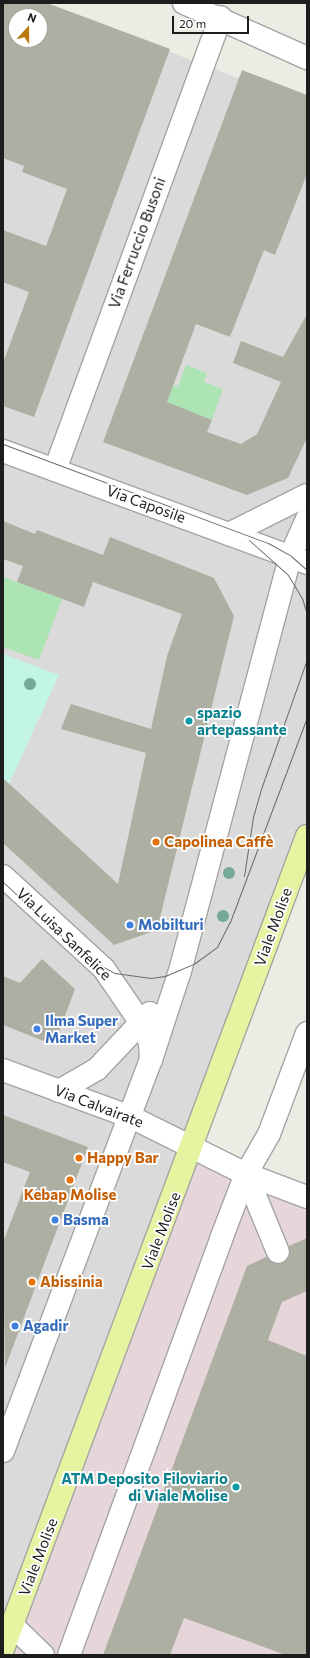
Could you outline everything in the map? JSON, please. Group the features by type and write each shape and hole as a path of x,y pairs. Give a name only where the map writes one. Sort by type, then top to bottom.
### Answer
{"main road":[{"name":"Viale Molise","path":"3,1649 192,1148 307,836"}],"street":[{"path":"184,3 221,17 307,42"},
{"path":"221,17 307,58"},
{"name":"Via Ferruccio Busoni","path":"55,470 221,17"},
{"name":"Via Caposile","path":"3,451 298,560"},
{"path":"229,534 307,495"},
{"path":"4,1446 131,1117 151,1060 180,971 298,560 307,519"},
{"name":"Via Luisa Sanfelice","path":"3,876 104,968 141,1023 150,1042 151,1060"},
{"path":"59,1091 97,1069 166,997 180,971"},
{"path":"69,1655 246,1174 269,1134 307,1033"},
{"name":"Via Calvairate","path":"3,1070 131,1117 246,1174 307,1197"},
{"path":"246,1174 278,1252"},
{"path":"12,1625 43,1655"}],"shaded area":[{"path":"3,3 41,3 307,104 307,818 3,1633"},
{"path":"3,654 59,675 9,784 3,790"},
{"path":"197,1158 307,1204 307,1655 3,1655"}],"green space":[{"path":"186,365 207,373 204,382 223,389 212,420 161,400 143,374 178,387"},
{"path":"3,577 62,599 39,660 3,647"}],"building":[{"path":"3,3 47,3 170,49 34,417 3,406 3,363 29,292 3,282 3,230 46,246 67,189 22,172 24,166 3,158"},
{"path":"242,70 307,95 307,174 275,255 264,250 230,337 196,324 167,402 212,420 207,432 241,444 257,434 281,382 233,363 241,341 283,357 307,314 307,438 288,478 247,495 103,442"},
{"path":"3,521 35,534 37,530 103,555 110,537 214,578 234,616 157,930 114,945 3,843 3,778 118,884 146,753 61,729 71,704 151,729 167,656 182,614 93,582 84,607 17,582 23,566 3,559"},
{"path":"42,959 75,989 54,1045 3,1025 3,976 20,983"},
{"path":"3,1115 88,1147 5,1368 3,1242 30,1172 3,1162"},
{"name":"ATM Deposito Filoviario di Viale Molise","path":"307,1238 307,1291 282,1302 268,1340 307,1356 307,1655 286,1655 184,1618 170,1655 103,1655 247,1266 266,1257 276,1264 283,1263 290,1254 289,1246"}],"tram line":[{"path":"3,444 268,543 291,556 307,570"},
{"path":"249,540 288,575 302,598 307,614"},
{"path":"244,876 253,817 261,789 307,659"},
{"path":"3,882 82,955 115,973 151,978 165,976 195,963 217,947 230,922 307,717"}],"place":[{"name":"spazio artepassante","path":"189,721"},
{"name":"Capolinea Caffè","path":"156,842"},
{"name":"Mobilturi","path":"130,925"},
{"name":"Ilma Super Market","path":"37,1029"},
{"name":"Happy Bar","path":"79,1158"},
{"name":"Kebap Molise","path":"70,1180"},
{"name":"Basma","path":"55,1220"},
{"name":"Abissinia","path":"32,1282"},
{"name":"Agadir","path":"15,1326"},
{"name":"ATM Deposito Filoviario di Viale Molise","path":"236,1487"}]}
